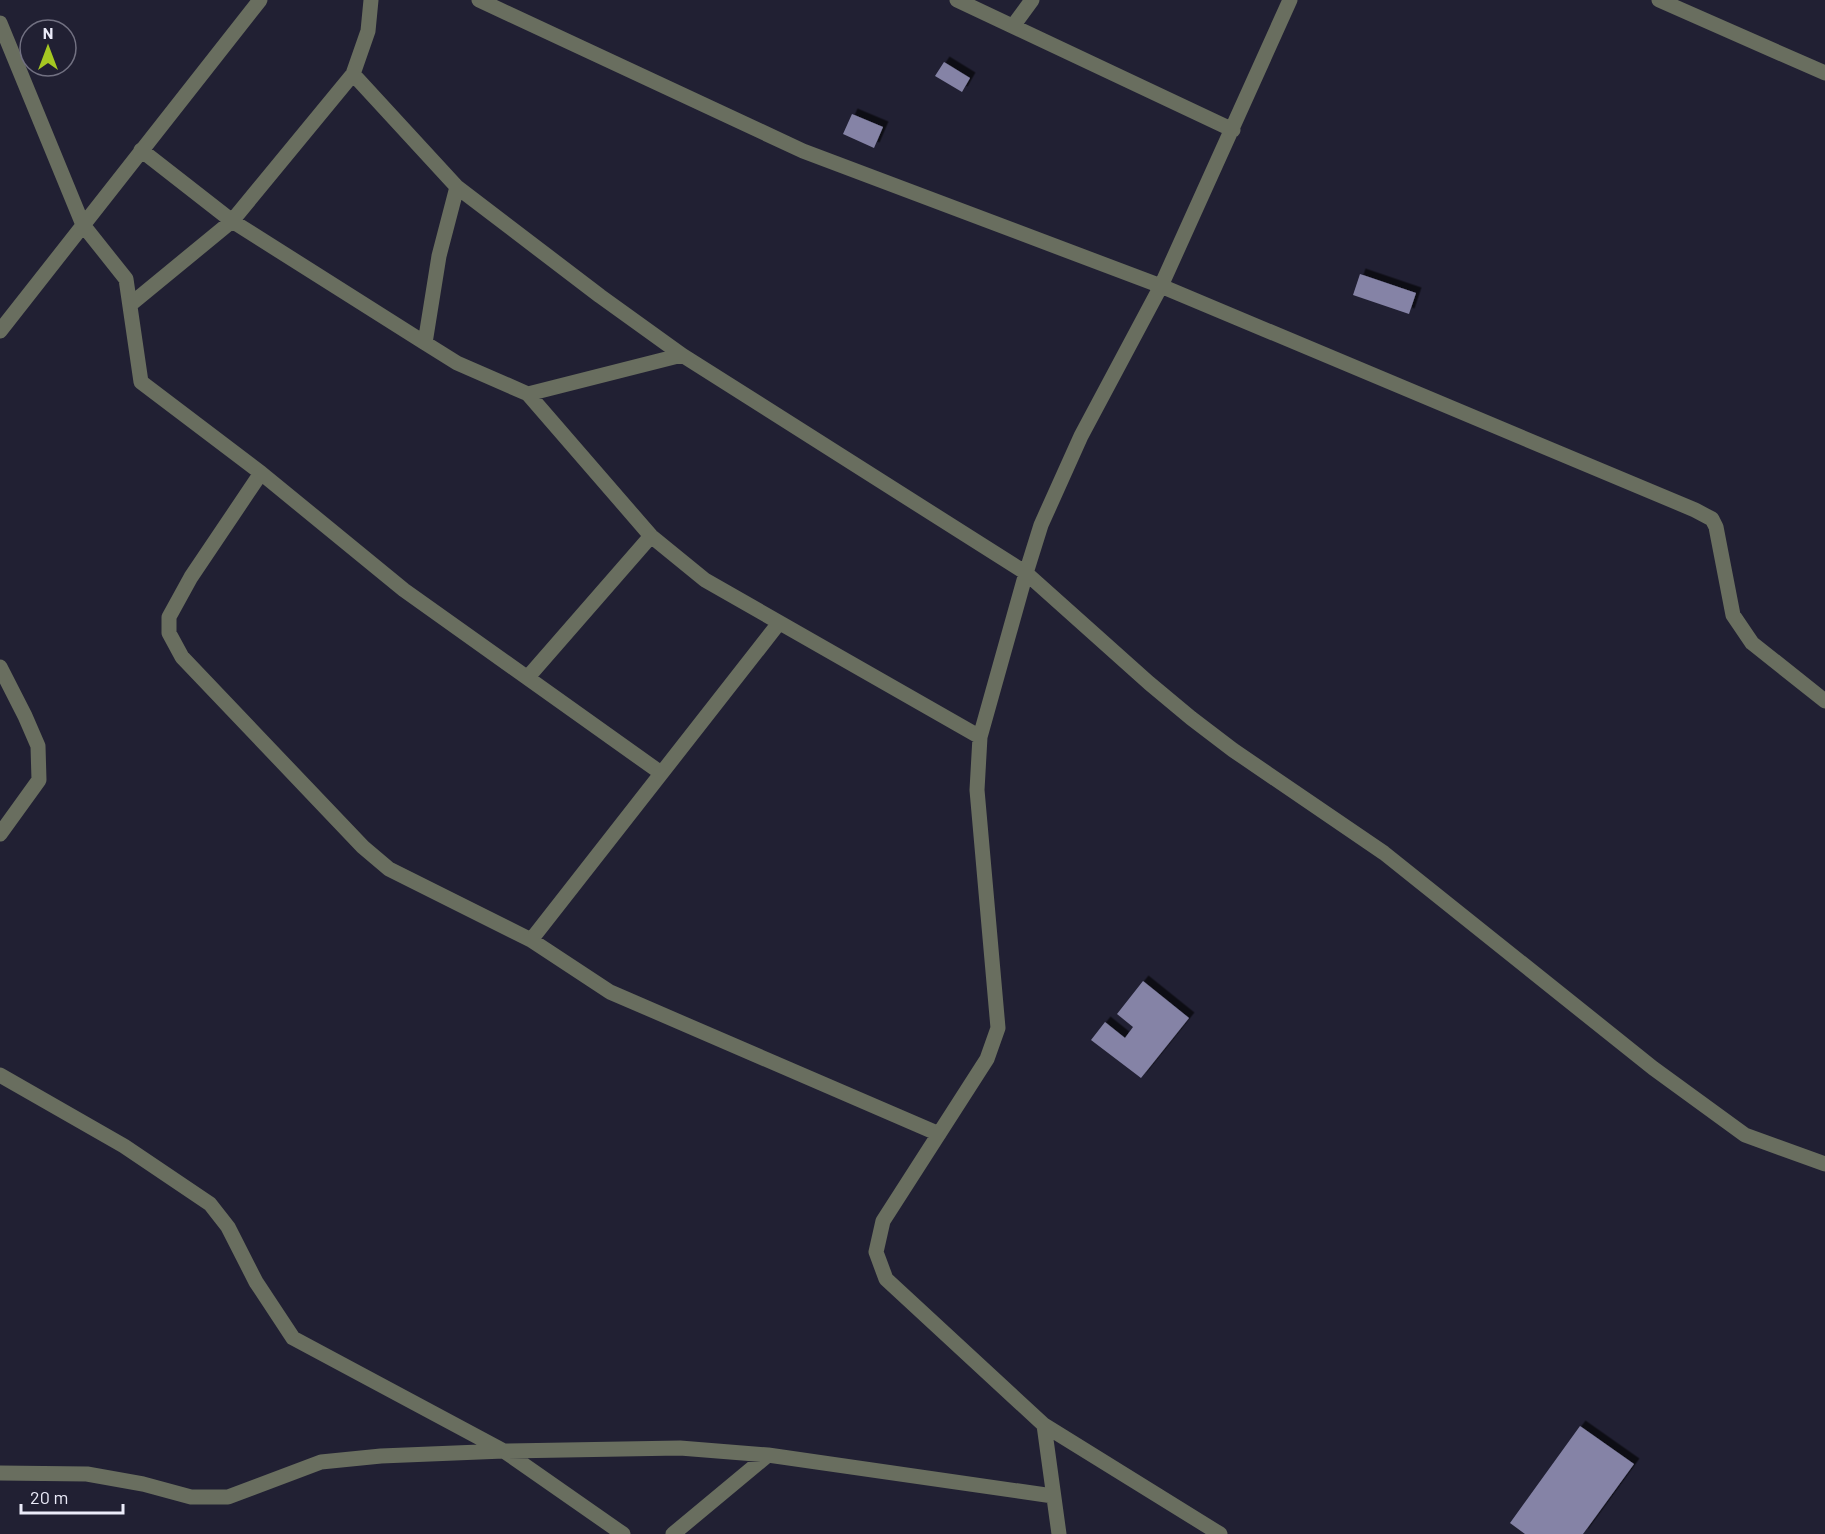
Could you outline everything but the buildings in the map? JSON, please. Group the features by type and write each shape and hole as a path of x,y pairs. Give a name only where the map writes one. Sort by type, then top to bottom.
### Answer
{"street":[{"path":"0,332 260,0"},
{"path":"131,304 232,221 353,74 368,31 371,0"},
{"path":"479,0 803,151 1161,286 1695,510 1712,519 1716,527 1733,615 1740,626 1752,643 1825,700"},
{"path":"957,0 1233,130"},
{"path":"1013,26 1032,0"},
{"path":"1220,1534 1044,1425 886,1279 876,1252 883,1221 987,1059 998,1028 977,790 980,737 1041,525 1080,436 1161,286 1290,0"},
{"path":"1659,0 1825,73"},
{"path":"0,23 83,225 126,279 141,382 261,473 404,590 661,773"},
{"path":"353,74 457,187 591,290 682,355 1026,573 1149,684 1191,718 1233,750 1384,853 1653,1068 1745,1135 1825,1164"},
{"path":"141,150 232,221 425,343 457,363 528,394 651,536 705,580 980,737"},
{"path":"425,343 439,256 457,187"},
{"path":"528,394 682,355"},
{"path":"261,473 191,577 169,617 169,633 182,657 363,847 389,868 531,940 610,992 939,1134"},
{"path":"528,677 651,536"},
{"path":"531,940 779,623"},
{"path":"0,667 26,716 38,746 39,780 0,834"},
{"path":"0,1075 124,1146 210,1204 228,1227 256,1282 294,1338 504,1451 623,1534"},
{"path":"1044,1425 1059,1534"},
{"path":"0,1473 87,1474 143,1484 191,1497 228,1497 321,1462 381,1456 504,1451 680,1449 768,1455 1053,1496"},
{"path":"673,1534 768,1455"}]}
